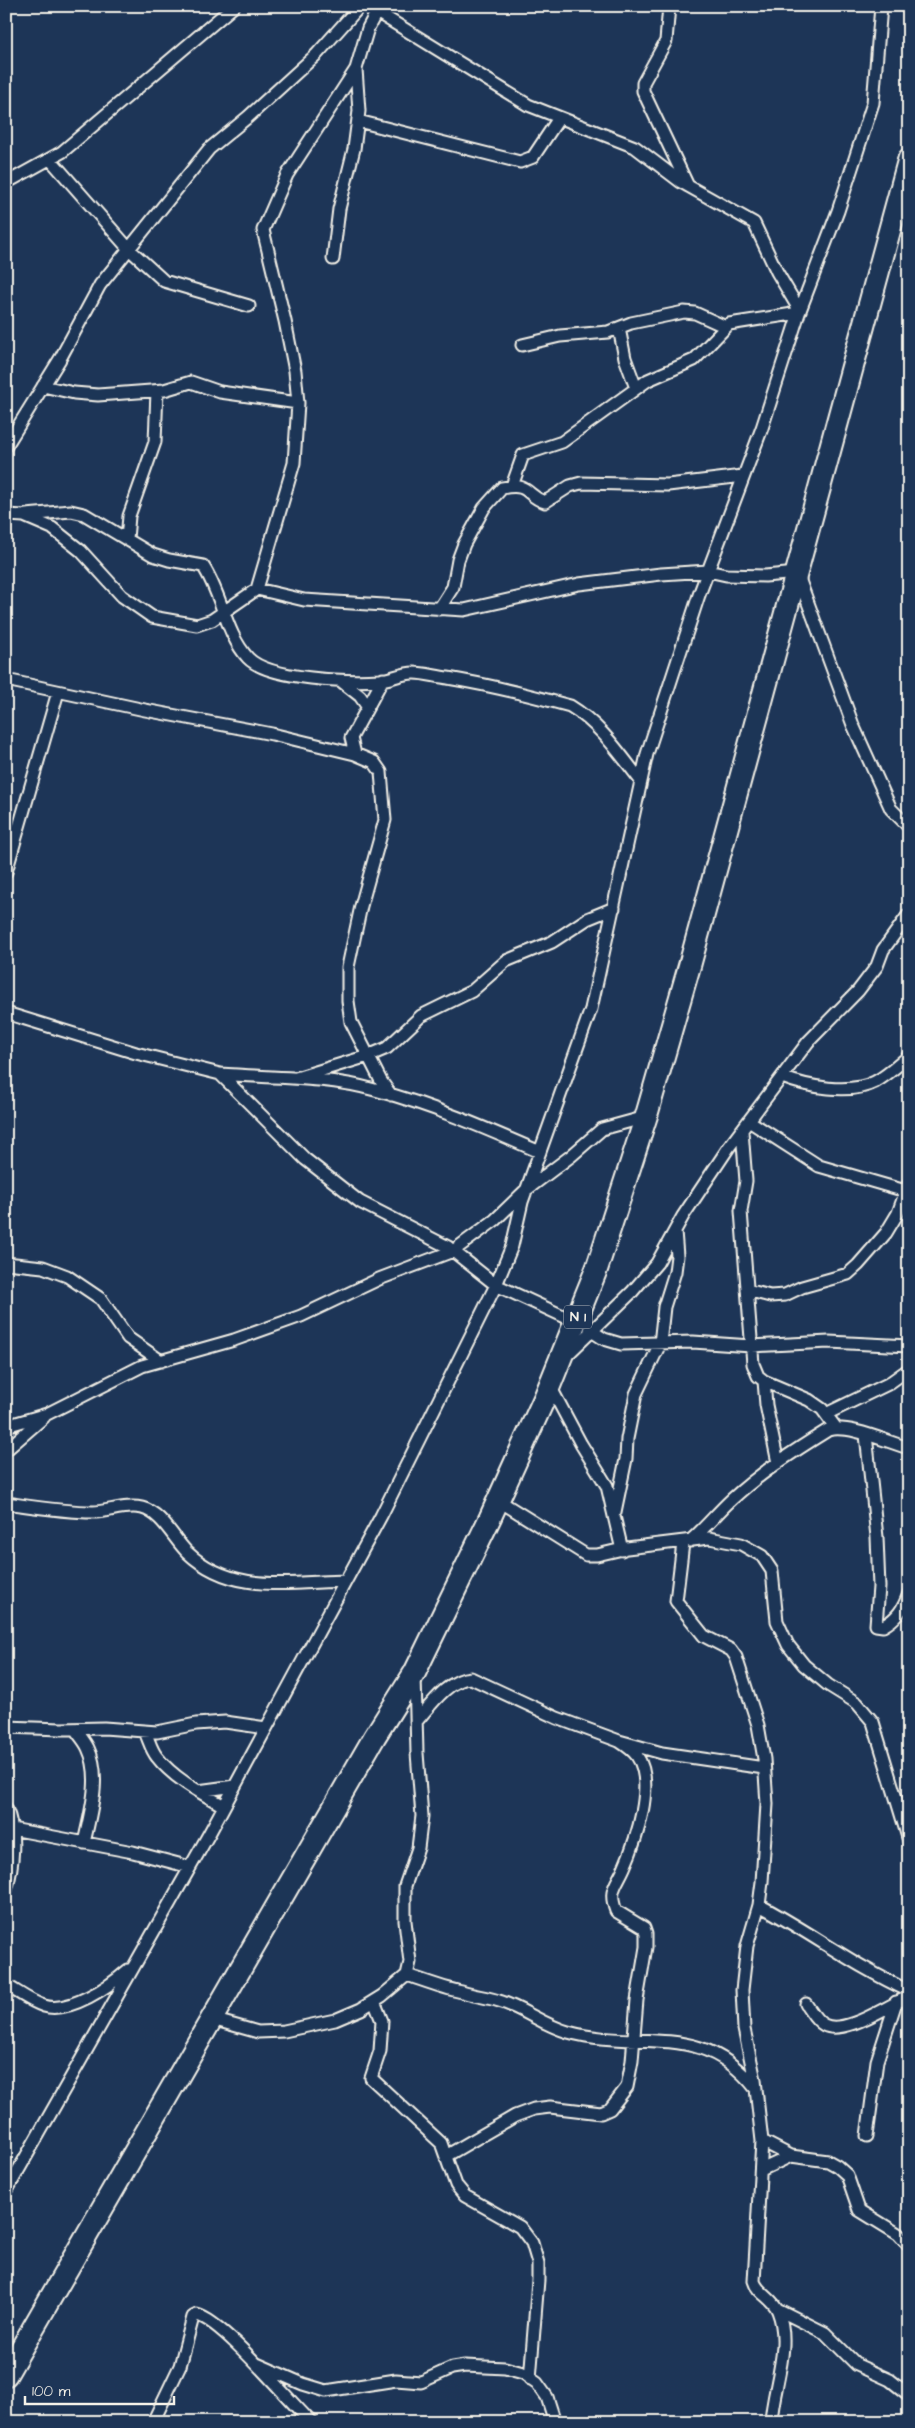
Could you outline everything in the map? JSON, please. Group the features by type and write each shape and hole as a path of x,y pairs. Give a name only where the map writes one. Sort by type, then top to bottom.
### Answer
{"highway":[{"name":"N 1","path":"6,2375 375,1736 415,1672 498,1500 559,1363 583,1326 597,1268 646,1117 798,573 909,159"}],"street":[{"path":"6,183 62,152 234,6"},
{"path":"6,446 43,386 100,285 209,149 248,117 317,54 360,6"},
{"path":"669,6 666,41 643,83 643,91 688,186"},
{"path":"6,2192 224,1806 381,1516 496,1285 512,1246 526,1190 592,1009 647,754 708,571 743,476 799,312 838,211 873,103 881,6"},
{"path":"24,516 52,528 81,551 122,596 152,617 197,625 212,620 257,589 294,463 298,403 295,371 263,230 286,175 356,69 368,28 371,10 528,105 636,147 688,186 754,223 777,272 799,312"},
{"path":"333,259 339,208 354,150 358,121 356,69"},
{"path":"358,121 520,162 533,157 560,118"},
{"path":"50,159 129,249 164,281 249,306"},
{"path":"522,345 560,336 608,332 631,323 684,312 695,313 726,327"},
{"path":"512,486 523,454 562,442 636,388 665,372 694,360 726,327 753,319 799,312"},
{"path":"619,328 625,358 636,388"},
{"path":"43,386 74,393 98,395 156,391 191,382 220,392 298,403"},
{"path":"127,540 129,516 155,442 156,391"},
{"path":"439,609 453,587 461,551 484,508 502,488 521,487 532,493 538,500 545,502 570,486 581,483 668,485 743,476"},
{"path":"7,516 71,511 84,514 127,540 161,557 203,566 214,585 223,612 244,652 257,665 273,672 341,681 383,680 414,673 463,681 570,706 583,714 603,732 642,781"},
{"path":"257,589 304,600 464,610 579,584 708,571 726,575 766,576 798,573 853,725 891,809 909,827"},
{"path":"6,680 272,734 355,754 374,762 382,772 385,820 361,906 348,967 348,1001 351,1022 391,1095"},
{"path":"355,754 351,738 383,680"},
{"path":"341,681 360,696 367,706"},
{"path":"6,872 58,692"},
{"path":"6,816 11,851"},
{"path":"296,1078 368,1056 387,1048 421,1016 472,991 506,961 552,942 587,919 614,908"},
{"path":"583,1326 632,1292 657,1263 675,1231 742,1131 808,1042 858,991 877,966 883,950 909,914"},
{"path":"6,1013 136,1052 220,1074 296,1078 347,1084 391,1095 449,1115 540,1152"},
{"path":"782,1078 819,1088 844,1088 873,1083 893,1070 909,1056"},
{"path":"220,1074 305,1159 360,1202 421,1232 453,1251 496,1285 583,1326 604,1339 621,1344 693,1342 751,1346 812,1342 909,1346"},
{"path":"6,1426 47,1414 142,1366 234,1340 301,1316 379,1279 453,1251 495,1220 526,1190 571,1156 602,1129 646,1117"},
{"path":"747,1290 778,1296 848,1274 858,1266 886,1233 898,1213 907,1189 819,1166 750,1121"},
{"path":"742,1131 746,1181 741,1211 752,1364 758,1376 764,1381 809,1400 826,1414 836,1428"},
{"path":"615,1512 626,1459 634,1402 660,1344 664,1307 675,1272 677,1256 675,1231"},
{"path":"6,1262 43,1267 67,1276 101,1299 128,1338 161,1360"},
{"path":"826,1414 888,1384 909,1369"},
{"path":"764,1381 766,1405 778,1463"},
{"path":"550,1386 581,1444 607,1486 615,1512 622,1550"},
{"path":"6,1450 47,1414"},
{"path":"771,2422 783,2339 777,2310 772,2300 755,2286 754,2281 762,2141 756,2090 742,2007 747,1946 759,1905 767,1804 764,1768 758,1725 736,1657 731,1650 704,1636 676,1601 687,1542 730,1501 778,1463 828,1430 836,1428 909,1448"},
{"path":"866,1435 877,1537 879,1587 876,1625 882,1626 890,1623 904,1608 909,1593"},
{"path":"498,1500 586,1555 598,1555 709,1538 740,1544 762,1556 772,1570 777,1621 788,1645 804,1666 857,1704 873,1722 909,1841"},
{"path":"6,1503 92,1512 142,1508 157,1514 187,1551 204,1565 239,1580 263,1584 346,1581"},
{"path":"212,2019 258,2032 284,2032 335,2020 374,2001 407,1975 410,1962 405,1920 405,1886 418,1848 422,1816 415,1672"},
{"path":"416,1722 441,1694 458,1681 471,1678 556,1718 619,1740 662,1753 764,1768"},
{"path":"6,1727 104,1728 145,1732 225,1722 266,1728"},
{"path":"75,1729 88,1747 94,1777 93,1803 84,1843"},
{"path":"145,1732 155,1755 165,1767 198,1791 224,1806"},
{"path":"446,2156 515,2116 534,2109 550,2107 600,2113 610,2109 627,2087 637,2000 646,1947 646,1934 644,1928 616,1911 612,1892 634,1841 642,1813 645,1791 642,1769 637,1756 619,1740"},
{"path":"198,1791 235,1786"},
{"path":"6,1808 12,1828 11,1870 6,1891"},
{"path":"12,1828 149,1855 190,1867"},
{"path":"759,1905 904,1989 877,2061 867,2136"},
{"path":"6,1985 43,2006 62,2008 89,1995 123,1974 134,1964"},
{"path":"407,1975 460,1992 498,2001 566,2032 599,2039 655,2040 709,2050 724,2057 743,2073 756,2090"},
{"path":"806,2004 819,2022 832,2027 862,2020 901,2000"},
{"path":"374,2001 382,2021 382,2028 380,2051 371,2078 441,2143 456,2185 465,2196 520,2227 532,2243 538,2263 538,2280 530,2378"},
{"path":"762,2141 791,2156 828,2161 837,2166 847,2175 859,2210 898,2234 909,2246"},
{"path":"761,2170 791,2156"},
{"path":"777,2310 826,2333 857,2365 890,2380 909,2395"},
{"path":"153,2422 180,2366 193,2317 200,2316 212,2322 257,2364 311,2422"},
{"path":"257,2364 303,2384 326,2391 396,2380 421,2382 452,2368 465,2366 505,2368 530,2378 537,2383 547,2397 555,2422"},
{"path":"547,2397 548,2422"}]}
